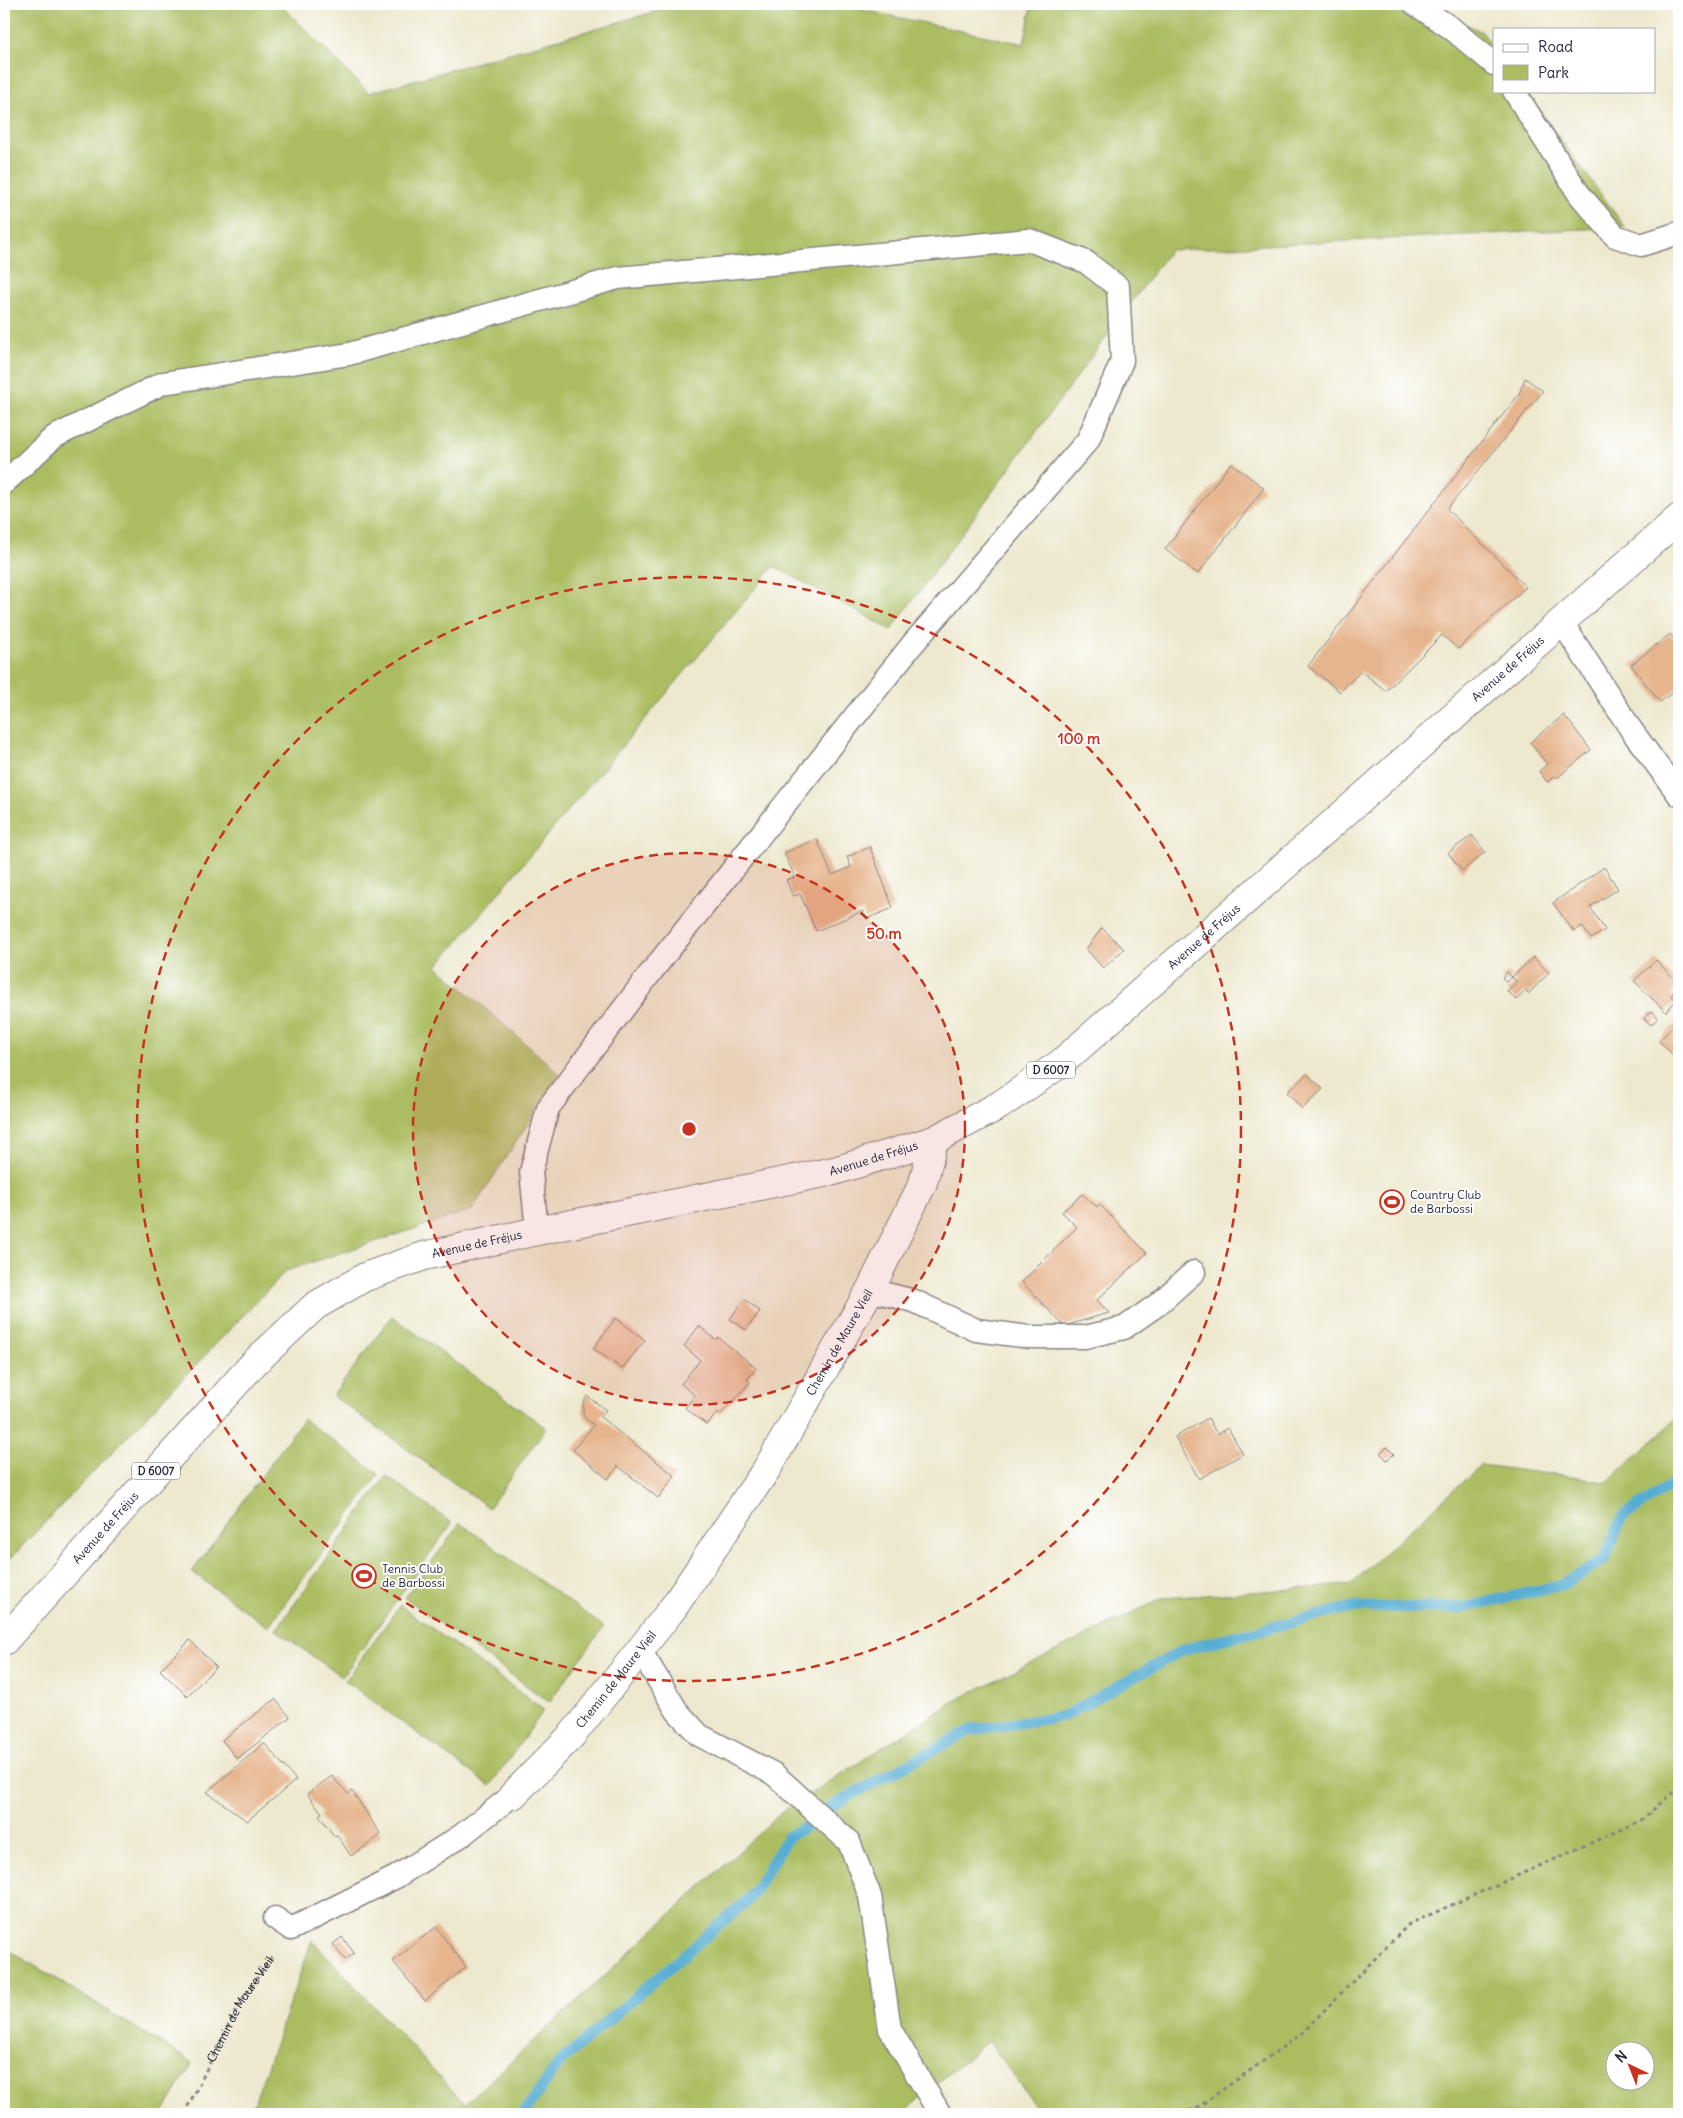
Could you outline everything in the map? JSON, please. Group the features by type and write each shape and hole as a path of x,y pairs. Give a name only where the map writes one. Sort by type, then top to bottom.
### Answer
{"main road":[{"name":"Avenue de Fréjus","path":"4,1641 255,1362 315,1306 366,1278 424,1256 834,1170 934,1140 1000,1105 1061,1063 1679,518"},
{"name":"Chemin de Maure Vieil","path":"513,1795 572,1736 673,1608 768,1467 870,1290 923,1183 934,1140"}],"lane":[{"path":"1415,4 1451,28 1493,63"},
{"path":"1515,92 1579,194 1615,236 1641,245 1679,233"},
{"path":"4,483 54,438 163,382 349,354 618,278 1029,240 1086,262 1118,287 1122,361 1088,440 911,646 652,971 548,1108 531,1172 537,1231"},
{"path":"1562,621 1632,730 1679,794"},
{"path":"870,1290 914,1300 976,1330 1029,1337 1085,1337 1124,1328 1157,1305 1194,1272"},
{"path":"640,1650 676,1711 699,1735 774,1774 849,1842 870,1896 890,2029 940,2114"},
{"name":"Chemin de Maure Vieil","path":"283,1924 396,1877 462,1835 513,1795"}],"path":[{"path":"1149,2114 1194,2110 1300,2035 1409,1924 1640,1821 1679,1786"},
{"name":"Chemin de Maure Vieil","path":"184,2114 240,2003 283,1924"}],"green space":[{"path":"4,4 280,4 369,93 682,4 834,4 1024,44 1032,4 1426,4 1482,32 1493,48 1493,92 1526,92 1625,227 1170,250 891,630 774,566 437,966 560,1074 472,1210 286,1271 4,1565"},
{"path":"392,1316 546,1428 489,1508 333,1396"},
{"path":"1679,1417 1679,2114 1037,2114 1029,2097 988,2041 901,2114 245,2114 255,2101 312,1940 465,2104 782,1812 956,1700 1163,1598 1350,1585 1481,1465 1607,1482"},
{"path":"303,1419 379,1474 268,1627 192,1572"},
{"name":"Tennis Club de Barbossi","path":"386,1476 452,1523 342,1677 276,1630"},
{"path":"460,1523 604,1627 549,1702 405,1598"},
{"path":"400,1605 544,1710 490,1786 345,1681"},
{"path":"4,1947 193,2063 162,2114 4,2114"}],"building":[{"path":"1525,378 1543,391 1447,509 1526,587 1458,649 1442,635 1386,691 1361,671 1340,692 1308,666 1519,394"},
{"path":"1231,463 1264,488 1198,574 1165,549"},
{"path":"1670,634 1679,646 1679,687 1660,702 1631,665"},
{"path":"1564,715 1591,750 1557,778 1555,776 1547,782 1539,771 1547,764 1530,742"},
{"path":"1472,835 1485,852 1462,871 1448,853"},
{"path":"817,839 832,875 851,867 847,857 870,847 893,908 866,919 863,911 816,931 800,894 793,896 786,880 795,877 784,853"},
{"path":"1604,867 1618,889 1590,907 1605,930 1591,939 1582,926 1574,932 1553,903"},
{"path":"1102,928 1124,949 1103,968 1086,949"},
{"path":"1533,957 1549,973 1528,994 1526,991 1516,1000 1507,991 1517,982 1512,977"},
{"path":"1656,960 1679,984 1671,996 1676,1000 1666,1012 1634,981"},
{"path":"1507,972 1512,977 1507,982 1502,978"},
{"path":"1652,1011 1658,1018 1651,1025 1644,1018"},
{"path":"1679,1020 1679,1061 1659,1041"},
{"path":"1307,1074 1323,1089 1302,1109 1287,1092"},
{"path":"1082,1194 1097,1207 1099,1204 1147,1253 1097,1300 1109,1313 1064,1326 1022,1282 1077,1227 1062,1212"},
{"path":"744,1299 760,1311 746,1330 730,1319"},
{"path":"616,1318 645,1340 622,1369 593,1348"},
{"path":"699,1326 716,1340 718,1337 756,1368 747,1380 750,1382 732,1403 720,1415 717,1413 707,1425 685,1408 695,1395 681,1384 700,1360 684,1346"},
{"path":"587,1396 606,1410 600,1417 675,1476 658,1498 618,1466 608,1479 573,1450 594,1425 586,1419 583,1412 583,1403"},
{"path":"1208,1418 1217,1434 1228,1428 1243,1454 1199,1479 1175,1437"},
{"path":"1387,1447 1394,1454 1387,1460 1380,1453"},
{"path":"190,1640 216,1667 187,1696 160,1670"},
{"path":"275,1699 290,1717 237,1759 222,1740"},
{"path":"264,1743 296,1780 247,1821 207,1792"},
{"path":"332,1776 348,1794 352,1791 381,1835 351,1856 337,1835 334,1836 319,1815 322,1813 307,1794"},
{"path":"436,1927 466,1967 425,2001 393,1961"},
{"path":"342,1937 354,1953 345,1960 333,1944"}],"waterway":[{"path":"523,2114 560,2062 750,1898 788,1837 818,1819 833,1805 971,1730 1064,1716 1185,1649 1352,1607 1462,1608 1562,1585 1604,1560 1623,1516 1679,1480"}],"place":[{"name":"Country Club de Barbossi","path":"1392,1202"},
{"name":"Tennis Club de Barbossi","path":"364,1576"}]}
